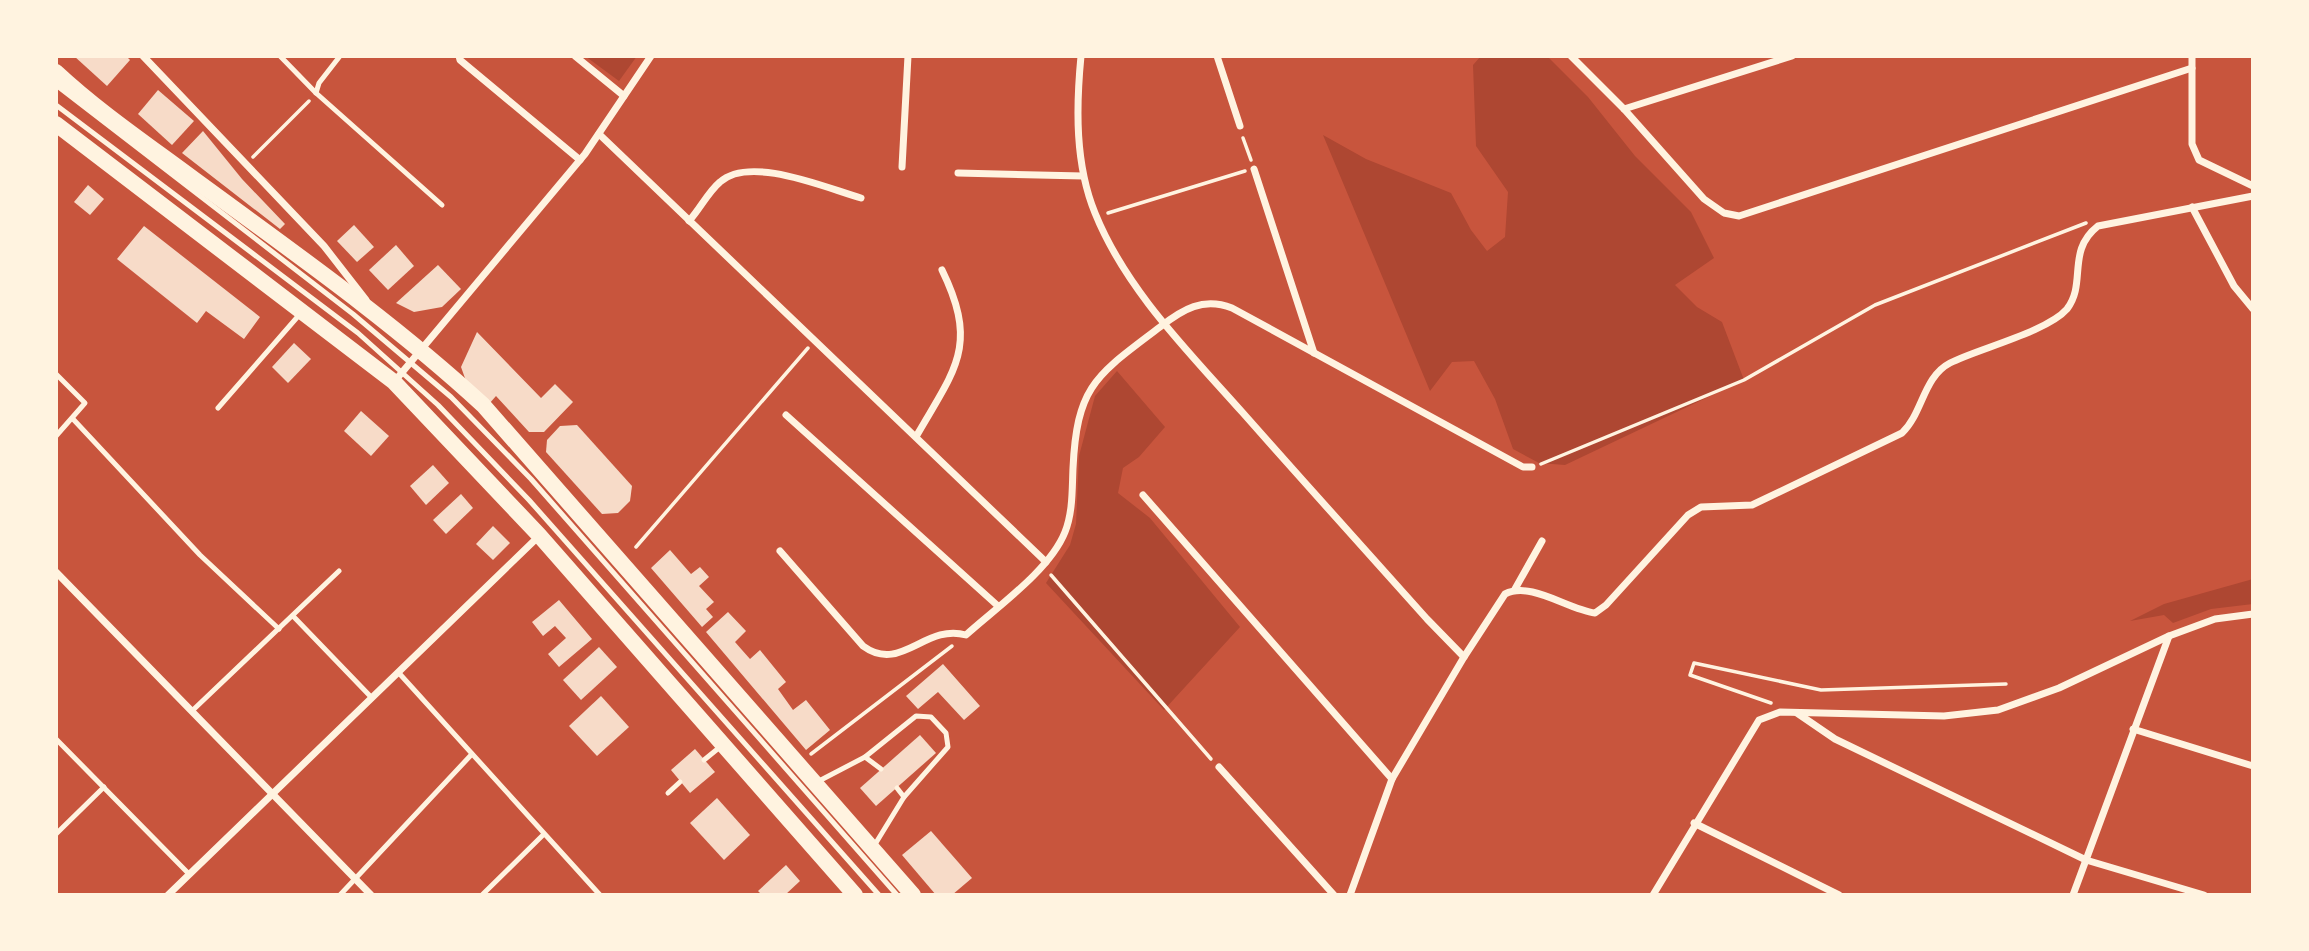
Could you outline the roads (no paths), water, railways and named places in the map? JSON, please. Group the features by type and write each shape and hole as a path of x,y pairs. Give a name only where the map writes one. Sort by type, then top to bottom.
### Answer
{"main road":[{"path":"56,72 164,158 377,314 416,355 483,405 913,895"},
{"path":"56,124 303,312 398,377 855,895"}],"street":[{"path":"143,56 324,246 377,314"},
{"path":"575,56 624,96"},
{"path":"398,377 580,160 651,56"},
{"path":"902,167 908,56"},
{"path":"1081,56 1079,130 1083,176 1097,217 1112,248 1164,324 1464,657"},
{"path":"1217,56 1240,126"},
{"path":"1572,56 1624,109 1704,199 1724,213 1752,214 2192,68"},
{"path":"1624,109 1792,56"},
{"path":"2192,56 2192,144 2199,160 2253,186"},
{"path":"459,58 580,160"},
{"path":"599,134 917,435 1044,564"},
{"path":"1254,169 1314,353"},
{"path":"689,221 719,183 744,171 767,172 861,198"},
{"path":"958,173 1083,176"},
{"path":"1516,589 1578,611 1595,613 1688,515 1701,507 1752,505 1902,433 1912,424 1936,374 1949,363 1994,348 2066,309 2073,295 2079,251 2086,236 2098,226 2253,196"},
{"path":"2192,207 2234,286 2253,309"},
{"path":"917,435 951,374 960,349 958,303 943,270"},
{"path":"780,551 863,646 875,655 893,655 944,633 966,635 1044,564 1065,533 1070,516 1074,437 1090,386 1104,370 1164,324 1195,305 1206,302 1224,305 1523,467 1532,467"},
{"path":"786,415 998,606"},
{"path":"1143,495 1392,779"},
{"path":"168,895 539,535"},
{"path":"1350,895 1392,779 1464,657 1505,594 1516,589 1542,541"},
{"path":"57,576 193,710 371,895"},
{"path":"1653,895 1694,823 1759,720 1766,715 1796,712 1944,716 1998,710 2059,688 2169,636 2215,619 2253,614"},
{"path":"2073,895 2169,636"},
{"path":"1796,712 1835,739 2086,860 2204,895"},
{"path":"2133,729 2253,766"},
{"path":"1219,767 1334,895"},
{"path":"1694,823 1839,895"}],"lane":[{"path":"280,56 316,93 442,205"},
{"path":"316,93 319,83 340,56"},
{"path":"56,85 416,355 451,397 531,479 897,895"},
{"path":"56,105 358,332 398,377 528,500 879,895"},
{"path":"218,408 303,312"},
{"path":"56,374 85,403 56,436"},
{"path":"73,419 200,555 279,629"},
{"path":"193,710 339,570"},
{"path":"293,616 372,698"},
{"path":"398,672 600,895"},
{"path":"815,783 865,757 916,716 931,716 946,733 948,747 904,797 873,849"},
{"path":"56,738 188,873"},
{"path":"704,760 722,745"},
{"path":"340,895 472,754"},
{"path":"865,757 881,769"},
{"path":"668,793 680,782"},
{"path":"56,834 104,788"},
{"path":"897,788 904,797"},
{"path":"482,895 544,834"}]}
